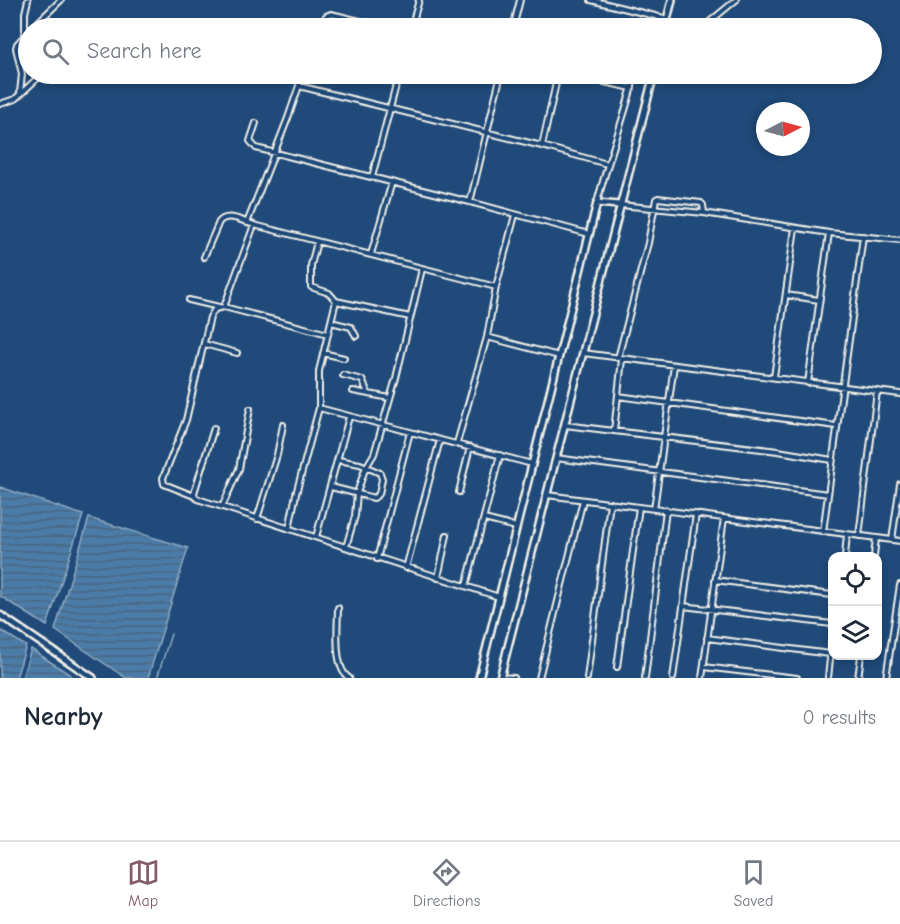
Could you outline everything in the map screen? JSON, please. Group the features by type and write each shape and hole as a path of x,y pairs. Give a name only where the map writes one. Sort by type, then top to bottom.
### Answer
{"main road":[{"path":"664,18 672,0"},
{"path":"500,677 651,84"},
{"path":"479,678 597,204 619,205"},
{"path":"0,615 93,678"}],"street":[{"path":"25,18 28,0"},
{"path":"42,18 61,0"},
{"path":"414,18 419,0"},
{"path":"516,18 520,0"},
{"path":"591,0 664,18"},
{"path":"714,18 736,0"},
{"path":"325,18 331,14 348,18"},
{"path":"20,93 21,84"},
{"path":"0,104 12,101 30,84"},
{"path":"372,177 397,84"},
{"path":"470,202 498,84"},
{"path":"543,146 556,84"},
{"path":"614,84 632,88"},
{"path":"597,204 607,164 633,84"},
{"path":"248,223 299,86 391,107 607,164"},
{"path":"256,123 250,138 252,145 275,153 589,234"},
{"path":"371,254 392,182"},
{"path":"614,431 620,359 658,198 701,203 704,213"},
{"path":"619,205 704,213 829,233 900,240"},
{"path":"457,443 486,338 496,287 515,215"},
{"path":"204,257 222,218 227,216 317,242 496,287"},
{"path":"222,307 254,225"},
{"path":"774,377 795,228"},
{"path":"808,383 829,233"},
{"path":"823,532 862,236"},
{"path":"317,242 311,265 311,287 328,293 336,301 410,317"},
{"path":"346,548 355,516 357,493 366,466 374,454 422,269"},
{"path":"786,296 819,300"},
{"path":"189,300 328,334"},
{"path":"289,529 319,408 319,371 336,301"},
{"path":"222,307 215,309 210,317 186,420 163,478 164,484 172,489 256,519 499,597"},
{"path":"331,322 351,327 356,336"},
{"path":"486,338 559,356"},
{"path":"204,344 237,353"},
{"path":"323,353 344,358"},
{"path":"582,353 900,394"},
{"path":"654,509 674,365"},
{"path":"343,375 362,380 368,393"},
{"path":"353,391 390,398"},
{"path":"859,536 877,391"},
{"path":"618,396 836,426"},
{"path":"319,408 532,464"},
{"path":"222,507 239,469 250,409"},
{"path":"316,537 349,417"},
{"path":"256,519 277,455 283,425"},
{"path":"564,425 778,451 832,460"},
{"path":"195,497 214,428"},
{"path":"377,558 410,432"},
{"path":"406,568 440,440"},
{"path":"459,492 470,447"},
{"path":"466,586 500,455"},
{"path":"555,458 828,494"},
{"path":"331,487 374,498 379,494 382,476 366,466 339,460"},
{"path":"892,540 900,484"},
{"path":"546,495 900,541"},
{"path":"538,678 583,500"},
{"path":"587,678 610,503"},
{"path":"617,667 639,507"},
{"path":"645,678 666,510"},
{"path":"673,678 696,514"},
{"path":"702,678 724,518"},
{"path":"484,519 516,527"},
{"path":"846,552 848,534"},
{"path":"438,578 447,535"},
{"path":"874,552 876,538"},
{"path":"715,580 828,594"},
{"path":"886,678 900,585"},
{"path":"683,606 828,624"},
{"path":"338,608 340,662 343,673 349,678"},
{"path":"707,638 828,654"},
{"path":"828,678 830,660"},
{"path":"858,678 860,660"},
{"path":"704,667 797,678"},
{"path":"500,677 514,678"}],"water":[{"path":"0,487 83,515 47,626 0,596"},
{"path":"89,518 188,548 148,678 126,678 55,630"},
{"path":"0,630 26,646 16,678 0,678"},
{"path":"31,649 75,678 22,678"}],"waterway":[{"path":"157,678 171,634"}]}
